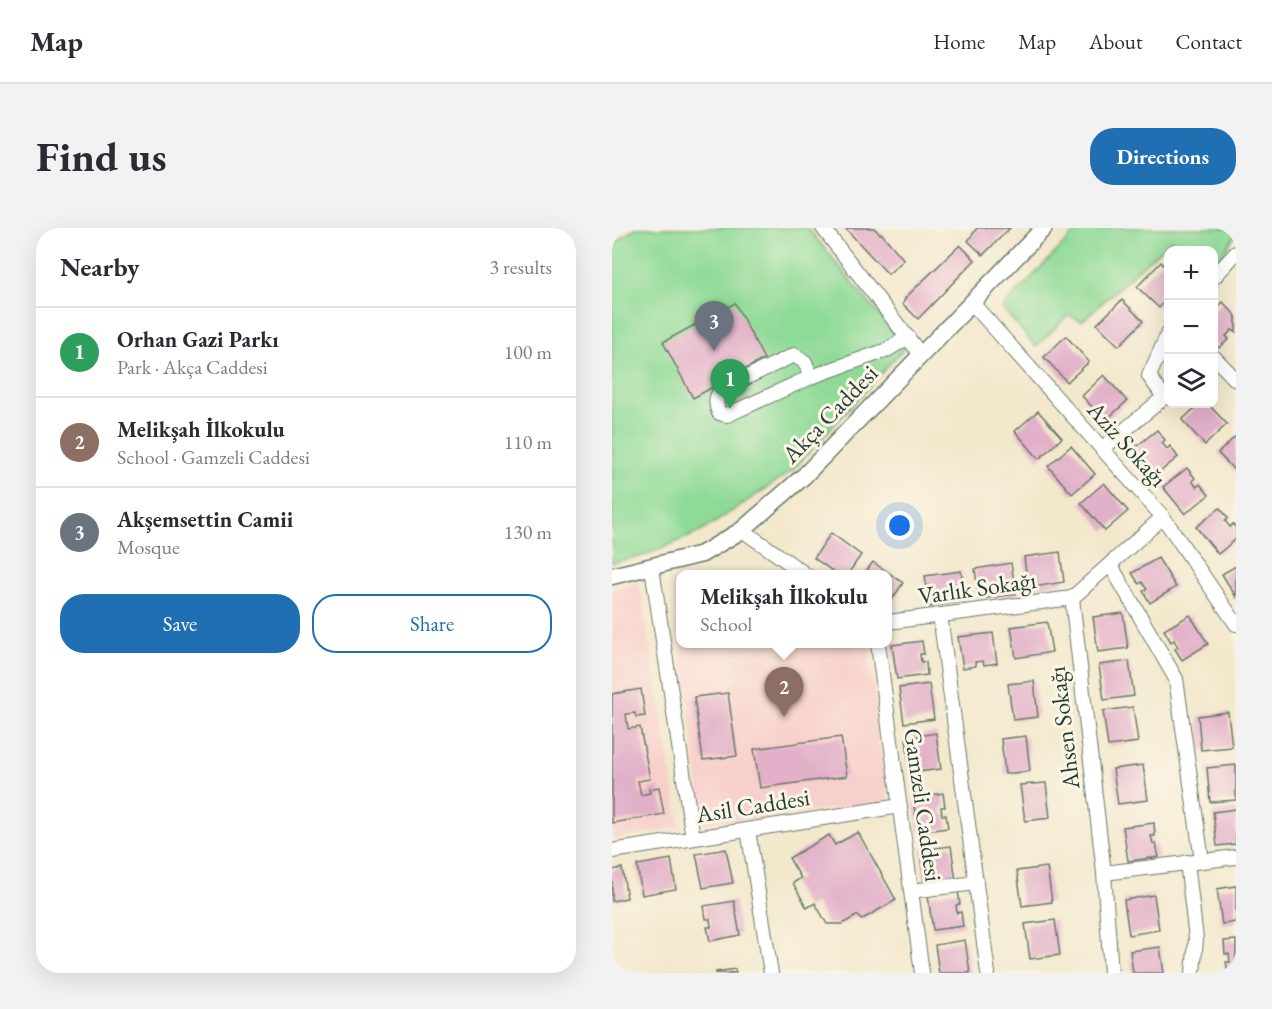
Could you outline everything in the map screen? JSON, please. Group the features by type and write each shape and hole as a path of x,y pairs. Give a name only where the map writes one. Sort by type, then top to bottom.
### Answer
{"main road":[{"name":"Akça Caddesi","path":"612,576 702,554 742,530 804,476 1043,229"}],"street":[{"path":"823,228 921,355"},
{"path":"1218,273 1236,253"},
{"name":"Aziz Sokağı","path":"972,303 1163,518 1236,624"},
{"path":"811,377 805,362 794,355 722,389 716,395 716,405 719,413 727,415 811,377 887,350 908,337"},
{"path":"1164,343 1149,376 1164,394"},
{"path":"1218,365 1236,380"},
{"path":"1102,449 1164,398"},
{"path":"1072,598 1163,518"},
{"path":"742,530 799,570"},
{"path":"1110,564 1176,679 1202,861"},
{"path":"652,568 693,838"},
{"name":"Varlık Sokağı","path":"892,621 1072,598"},
{"name":"Ahsen Sokağı","path":"1072,598 1104,873 1111,973"},
{"path":"940,615 988,973"},
{"name":"Gamzeli Caddesi","path":"879,648 922,973"},
{"name":"Asil Caddesi","path":"612,851 900,806"},
{"path":"748,830 771,973"},
{"path":"1104,873 1236,857"},
{"path":"1187,862 1196,939 1192,973"},
{"path":"911,891 976,883"}],"shaded area":[{"path":"639,582 680,827 612,840 612,590"},
{"path":"673,582 676,582 676,608"},
{"path":"681,648 869,648 888,802 703,824"}],"green space":[{"path":"635,228 808,228 905,347 792,471 702,531 646,555 612,563 612,246"},
{"path":"1079,228 1236,228 1236,234 1218,261 1218,246 1182,246 1171,240 1082,321 1068,315 1036,347 1002,308"}],"building":[{"path":"845,228 874,228 904,260 888,274"},
{"path":"977,228 1010,228 983,255 968,241"},
{"path":"960,245 975,260 918,319 903,304 905,298"},
{"path":"1161,262 1164,265 1164,302 1159,308 1137,287"},
{"path":"1122,300 1143,321 1119,346 1097,324"},
{"path":"1223,302 1236,316 1236,332 1232,330 1226,336 1229,339 1219,348 1218,347 1218,307"},
{"path":"735,303 764,359 693,398 663,342"},
{"path":"1066,336 1089,362 1067,382 1044,357"},
{"path":"1104,375 1127,401 1105,421 1082,396"},
{"path":"1195,408 1212,408 1227,424 1205,445 1182,420"},
{"path":"1038,411 1062,438 1039,459 1015,431"},
{"path":"1157,430 1165,440 1162,443 1167,449 1170,446 1178,457 1155,476 1133,449"},
{"path":"1236,436 1236,472 1218,453"},
{"path":"1071,446 1095,474 1072,494 1048,466"},
{"path":"1187,468 1195,478 1192,481 1197,487 1200,484 1209,495 1185,514 1163,487"},
{"path":"1104,483 1128,511 1105,531 1081,503"},
{"path":"1220,508 1228,518 1225,521 1230,527 1233,524 1236,528 1236,539 1218,554 1196,527"},
{"path":"831,533 861,555 851,570 831,570 814,558"},
{"path":"1060,552 1064,582 1028,588 1024,557"},
{"path":"1158,558 1176,587 1150,603 1143,591 1147,589 1142,582 1139,584 1132,573"},
{"path":"873,562 884,570 867,570"},
{"path":"1011,563 1016,594 979,599 975,569"},
{"path":"1236,566 1236,597 1222,574"},
{"path":"961,571 966,601 929,607 925,576"},
{"path":"892,575 903,583 892,600"},
{"path":"1123,613 1128,648 1098,652 1093,617"},
{"path":"1190,615 1208,644 1182,660 1175,649 1178,647 1174,640 1171,642 1164,630"},
{"path":"1047,622 1052,652 1016,658 1011,627"},
{"path":"993,633 997,663 984,665 983,661 975,662 976,666 963,668 958,637"},
{"path":"922,641 924,654 920,654 921,662 926,662 927,675 897,679 892,645"},
{"path":"1129,661 1134,696 1104,700 1099,665"},
{"path":"1034,681 1038,717 1013,720 1008,684"},
{"path":"929,684 934,719 904,723 899,688"},
{"path":"641,689 645,716 636,717 635,713 626,714 628,729 640,727 650,779 638,781 641,795 650,793 649,789 659,787 664,814 612,823 612,694"},
{"path":"728,693 737,756 703,760 694,697"},
{"path":"1133,707 1138,742 1108,746 1103,711"},
{"path":"1228,712 1232,747 1201,750 1198,716"},
{"path":"936,733 941,769 910,773 906,738"},
{"path":"1026,736 1030,771 1005,774 1001,739"},
{"path":"841,737 847,776 760,788 754,749"},
{"path":"1143,765 1148,800 1118,804 1113,769"},
{"path":"1236,765 1236,800 1210,802 1207,768"},
{"path":"1046,783 1050,818 1025,821 1020,785"},
{"path":"943,793 945,807 941,807 942,815 946,815 948,828 918,832 913,798"},
{"path":"1236,809 1236,844 1217,846 1213,812"},
{"path":"1154,823 1155,836 1151,836 1153,844 1156,844 1159,857 1128,861 1123,827"},
{"path":"858,832 896,900 861,920 858,915 842,924 827,924 815,903 807,908 793,883 801,878 789,858 829,835 835,845"},
{"path":"951,846 956,881 925,885 921,850"},
{"path":"726,849 733,883 703,888 696,854"},
{"path":"671,859 676,889 642,895 637,865"},
{"path":"1047,867 1052,902 1022,906 1017,871"},
{"path":"622,868 627,898 612,901 612,870"},
{"path":"1236,886 1236,922 1222,924 1217,889"},
{"path":"958,891 960,904 956,905 957,913 961,912 963,926 933,930 928,896"},
{"path":"1154,895 1159,930 1129,935 1124,900"},
{"path":"734,901 740,935 710,941 707,927 711,927 710,919 706,919 704,906"},
{"path":"1055,920 1060,955 1030,959 1025,924"},
{"path":"965,940 970,973 939,973 935,945"},
{"path":"1236,940 1236,973 1228,973 1226,962 1230,962 1229,954 1225,954 1224,941"},
{"path":"1160,947 1164,973 1133,973 1130,951"},
{"path":"735,969 736,973 716,973 716,972"}],"place":[{"name":"Akşemsettin Camii","path":"714,351"},
{"name":"Orhan Gazi Parkı","path":"730,409"},
{"name":"Melikşah İlkokulu","path":"784,717"}]}
